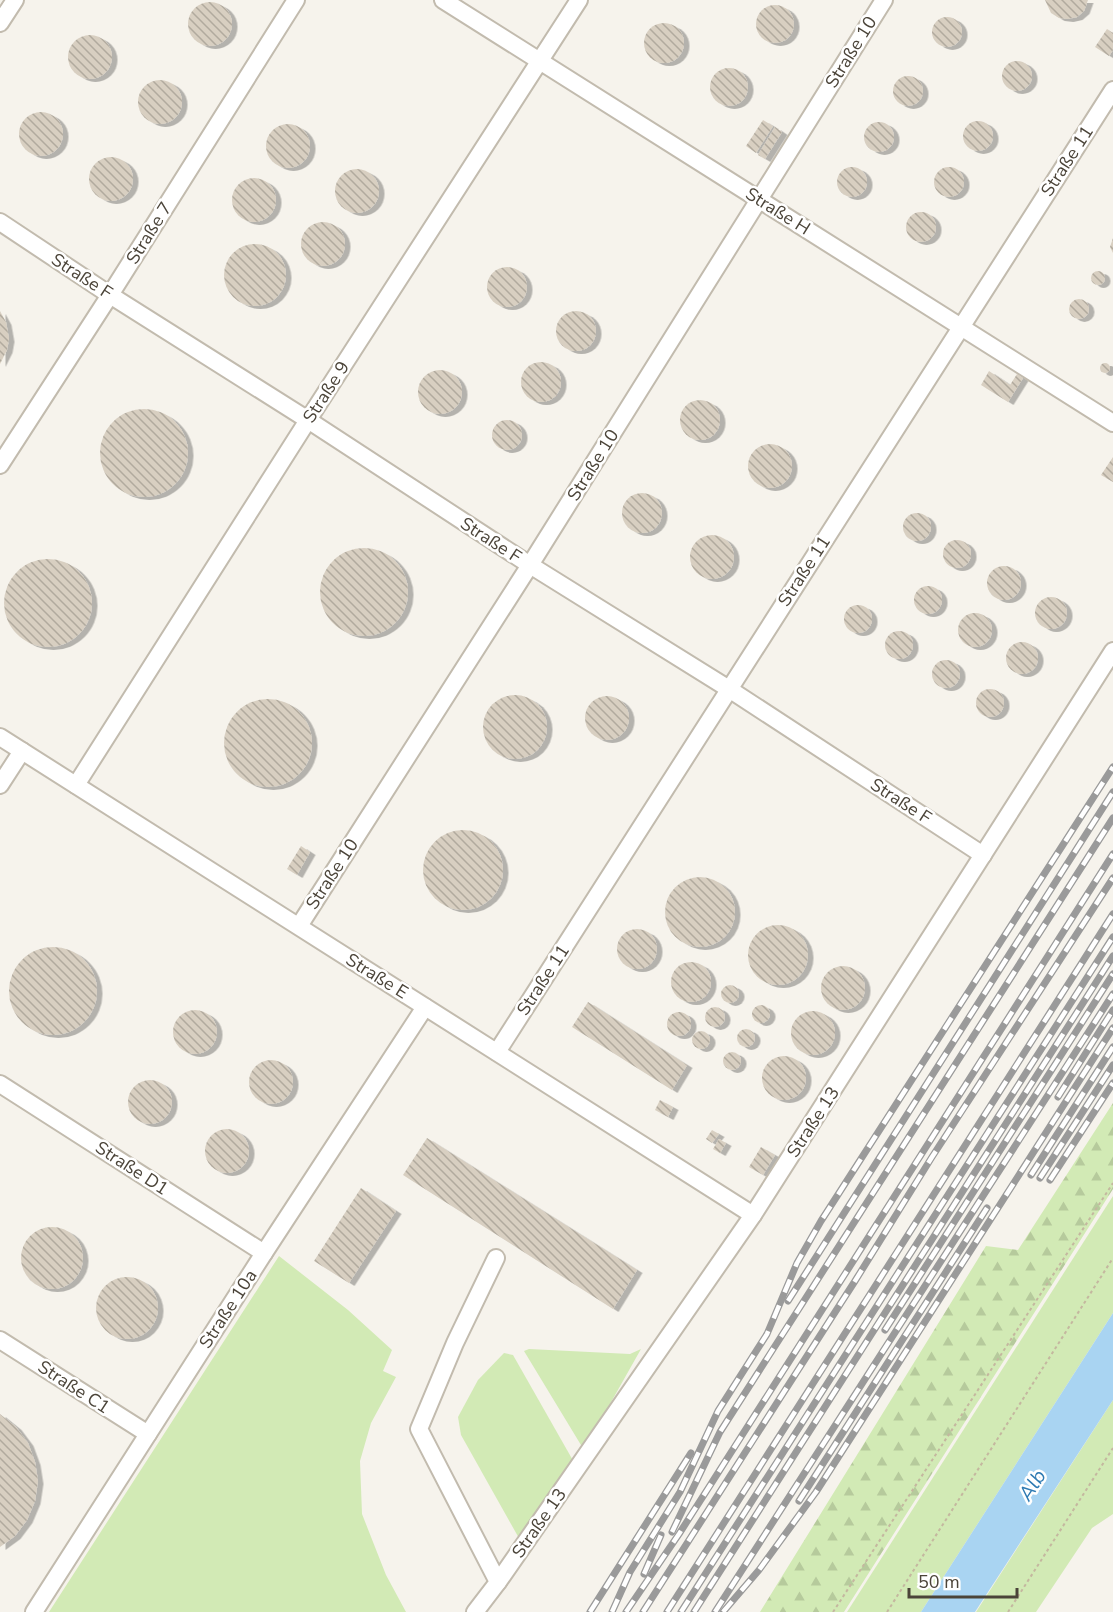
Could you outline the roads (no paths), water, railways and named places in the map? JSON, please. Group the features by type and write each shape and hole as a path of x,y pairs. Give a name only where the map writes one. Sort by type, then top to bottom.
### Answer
{"lane":[{"path":"0,24 15,0"},
{"name":"Straße 7","path":"0,465 111,295 296,0"},
{"name":"Straße H","path":"443,0 1113,423"},
{"name":"Straße 9","path":"76,785 579,0"},
{"name":"Straße 10","path":"298,926 530,566 884,0"},
{"name":"Straße 11","path":"497,1052 1113,90"},
{"name":"Straße F","path":"0,222 530,566 729,689 983,855"},
{"name":"Straße 13","path":"475,1612 753,1215 1113,651"},
{"name":"Straße E","path":"0,737 753,1215"},
{"path":"0,785 22,751"},
{"name":"Straße 10a","path":"34,1612 425,1007"},
{"name":"Straße D1","path":"0,1084 264,1253"},
{"path":"496,1258 455,1343 419,1429 498,1582"},
{"name":"Straße C1","path":"0,1340 148,1434"}],"water":[{"name":"Alb","path":"1113,1313 1113,1400 975,1612 921,1612"}],"railway":[{"path":"612,1612 630,1572 680,1492 718,1411 767,1334 797,1263 821,1221 1113,767"},
{"path":"788,1301 1113,792"},
{"path":"672,1532 720,1432 1113,818"},
{"path":"626,1612 679,1534 1113,854"},
{"path":"643,1612 932,1157 1113,878"},
{"path":"667,1612 1113,914"},
{"path":"681,1612 1113,937"},
{"path":"694,1612 1113,956"},
{"path":"885,1330 1113,974"},
{"path":"715,1612 1113,994"},
{"path":"1058,1097 1113,1010"},
{"path":"723,1612 759,1570 816,1492 1113,1028"},
{"path":"1031,1175 1113,1047"},
{"path":"1040,1178 1113,1065"},
{"path":"1050,1180 1113,1083"},
{"path":"799,1501 987,1208"},
{"path":"590,1612 691,1453"},
{"path":"644,1574 661,1535"}]}
